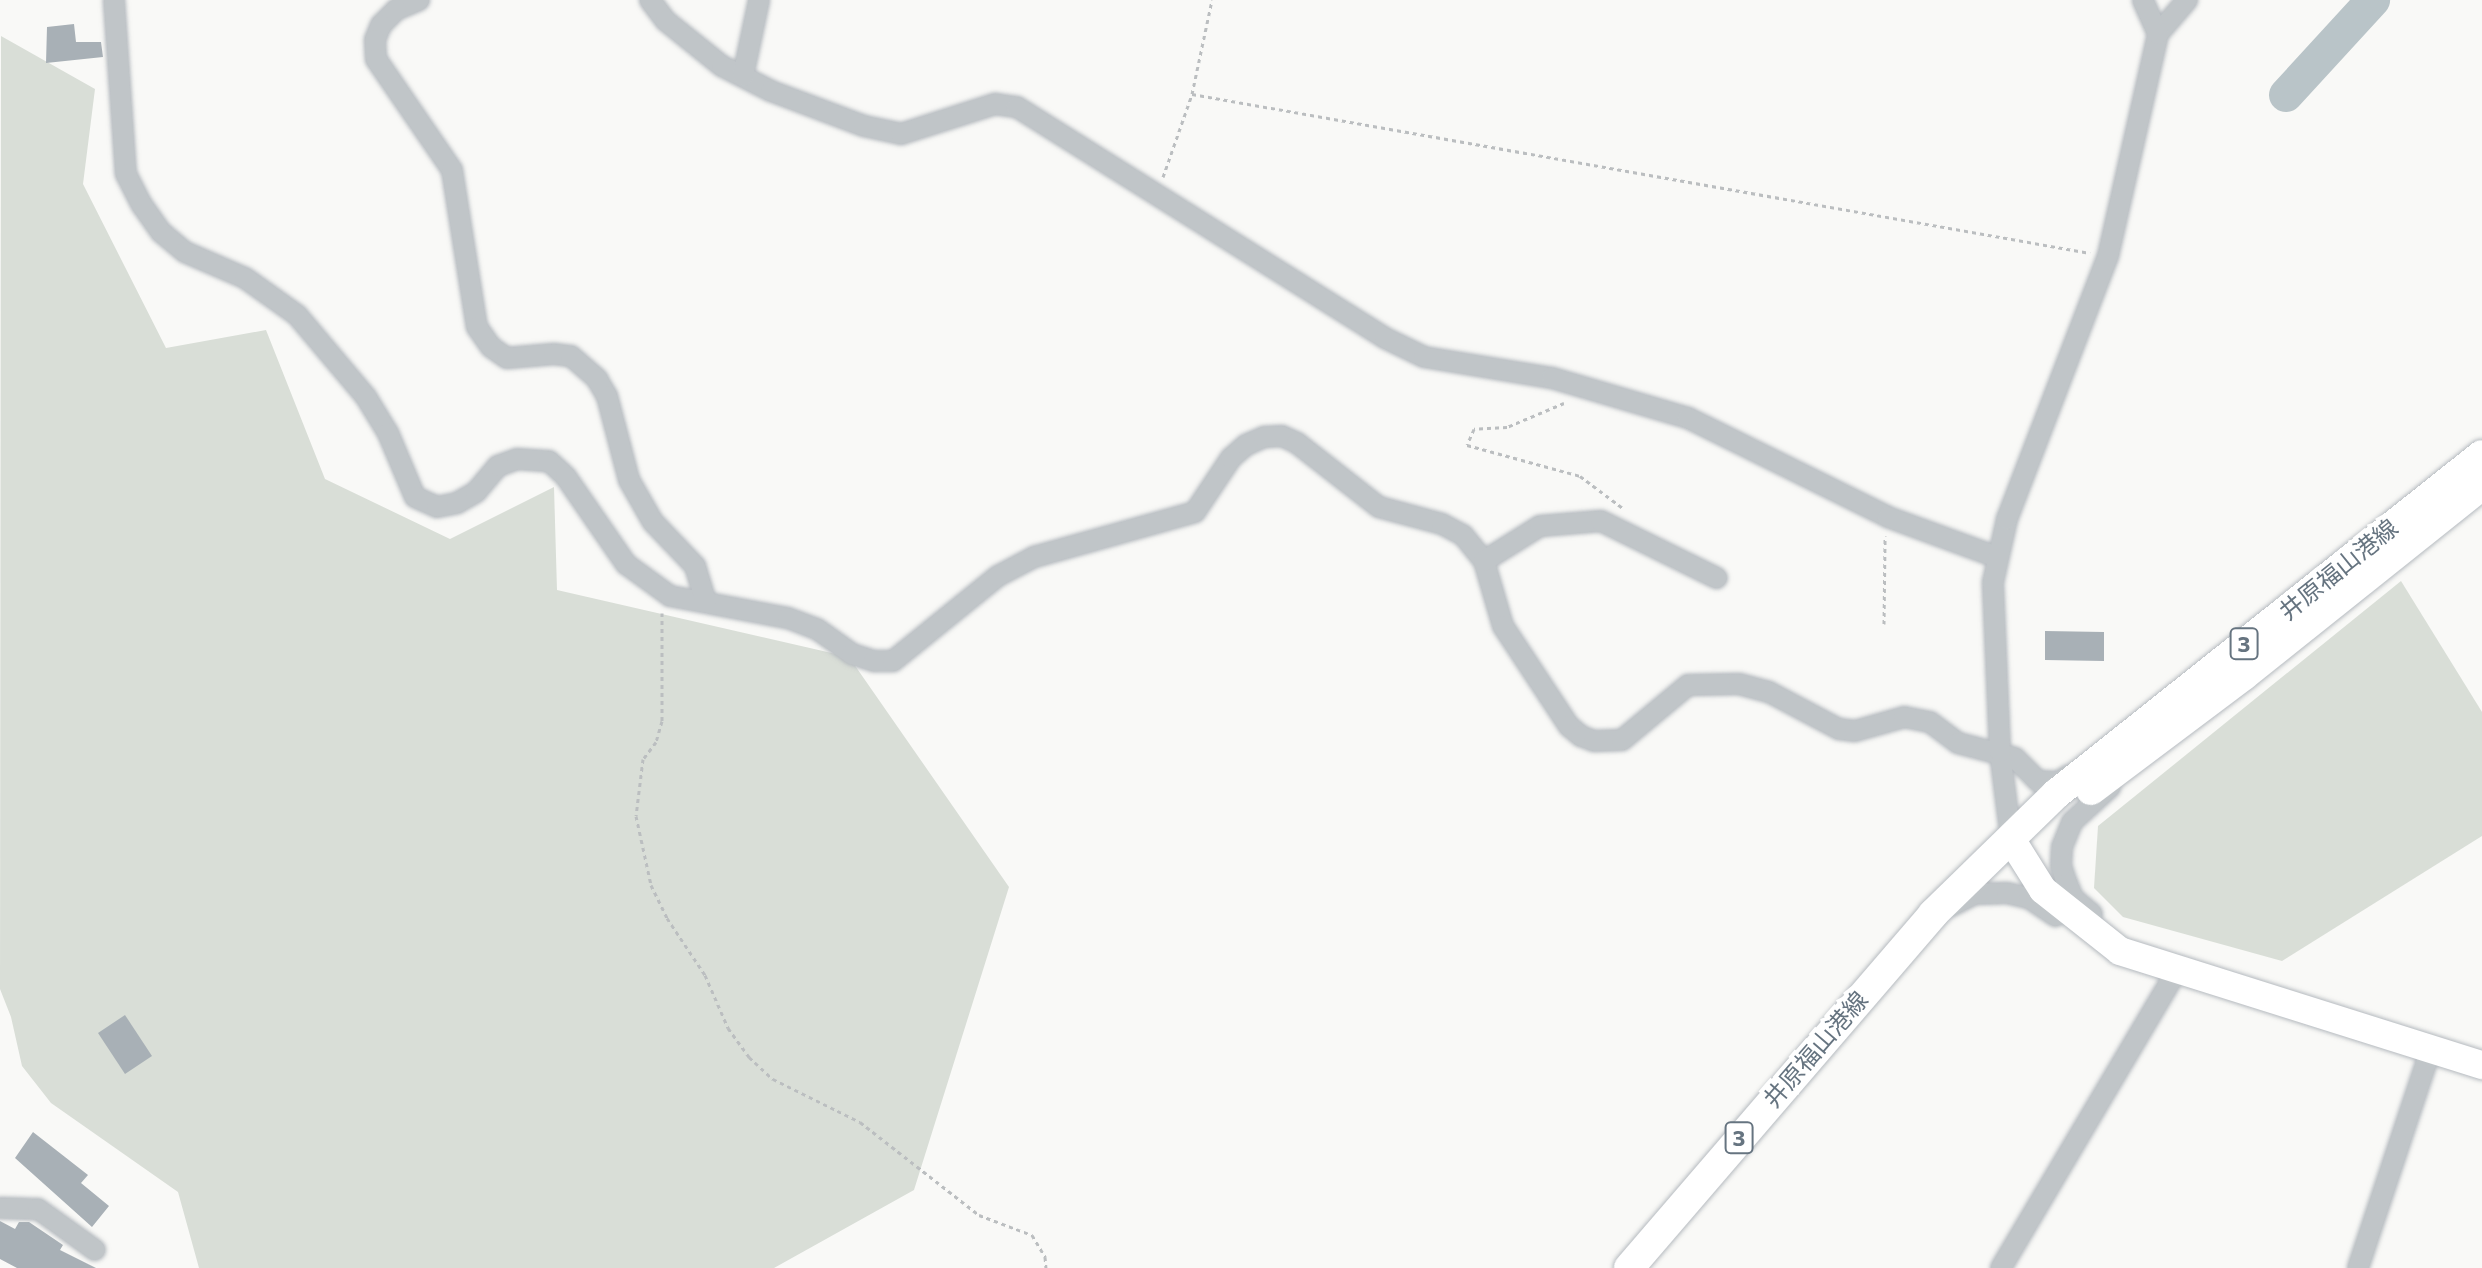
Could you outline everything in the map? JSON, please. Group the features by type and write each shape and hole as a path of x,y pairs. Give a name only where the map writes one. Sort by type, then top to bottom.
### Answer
{"main road":[{"name":"井原福山港線","path":"1629,1268 1933,914 2056,794 2482,455"},
{"name":"井原福山港線","path":"2011,839 2047,820 2149,749 2482,485"}],"street":[{"path":"114,0 126,174 161,232 185,252 245,278 297,315 366,397 388,433 415,497 437,507 457,503 476,492 498,466 517,459 549,461 566,477 626,564 670,596 788,618 817,629 852,654 874,661 893,661 998,576 1034,557 1195,512 1231,458 1246,445 1273,436 1297,443 1379,507 1442,524 1463,535 1484,561 1503,626 1569,726 1594,741 1622,740 1688,685 1739,684 1769,692 1839,729 1855,731 1904,717 1930,722 1958,743 2015,758 2038,781 2058,782 2097,754 2112,750"},
{"path":"419,0 396,10 381,25 375,40 376,59 452,170 477,327 491,347 507,358 571,356 597,379 607,396 629,480 653,522 695,566 706,601"},
{"path":"650,0 666,21 722,66 771,91 864,126 901,134 995,104 1017,107 1385,338 1424,357 1578,384 1688,418 1888,517 1997,557"},
{"path":"743,76 759,0"},
{"path":"2143,0 2158,34"},
{"path":"2120,951 2043,890 2011,839 2000,752 1993,582 2007,519 2108,256 2158,34 2187,0"},
{"path":"1484,561 1540,526 1601,521 1717,578"},
{"path":"2120,951 2107,927 2073,898 2061,866 2062,847 2072,822 2091,801 2140,765 2149,749"},
{"path":"1933,914 1975,894 2007,893 2037,902 2099,949 2120,951 2482,1065"},
{"path":"2001,1268 2177,970"},
{"path":"2358,1268 2431,1049"},
{"path":"0,1208 38,1209 95,1250"}],"path":[{"path":"1157,195 1192,94 1212,0"},
{"path":"1192,94 2108,256"},
{"path":"1578,384 1569,401 1507,427 1474,429 1467,445 1580,476 1630,513"},
{"path":"1884,624 1883,546 1888,517"},
{"path":"670,596 661,618 662,721 656,742 643,759 636,816 651,885 667,918 705,975 728,1028 749,1057 773,1079 860,1122 979,1215 1032,1235 1045,1257 1046,1268"}],"shaded area":[{"path":"1,36 95,89 83,184 166,348 266,330 325,479 450,539 554,487 557,590 849,657 1009,887 914,1190 774,1268 199,1268 178,1192 51,1103 22,1066 11,1017 0,989"},
{"path":"2401,581 2482,712 2482,836 2282,961 2123,917 2094,888 2098,826"}],"building":[{"path":"74,24 76,42 101,42 103,57 46,63 47,27"},
{"path":"2045,631 2104,632 2104,661 2045,660"},
{"path":"125,1015 152,1056 125,1074 98,1033"},
{"path":"33,1132 88,1175 81,1183 109,1206 92,1227 15,1158"},
{"path":"0,1221 15,1229 19,1222 29,1222 63,1245 60,1250 96,1268 17,1268 0,1259"}],"waterway":[{"path":"2286,95 2373,0"}]}
